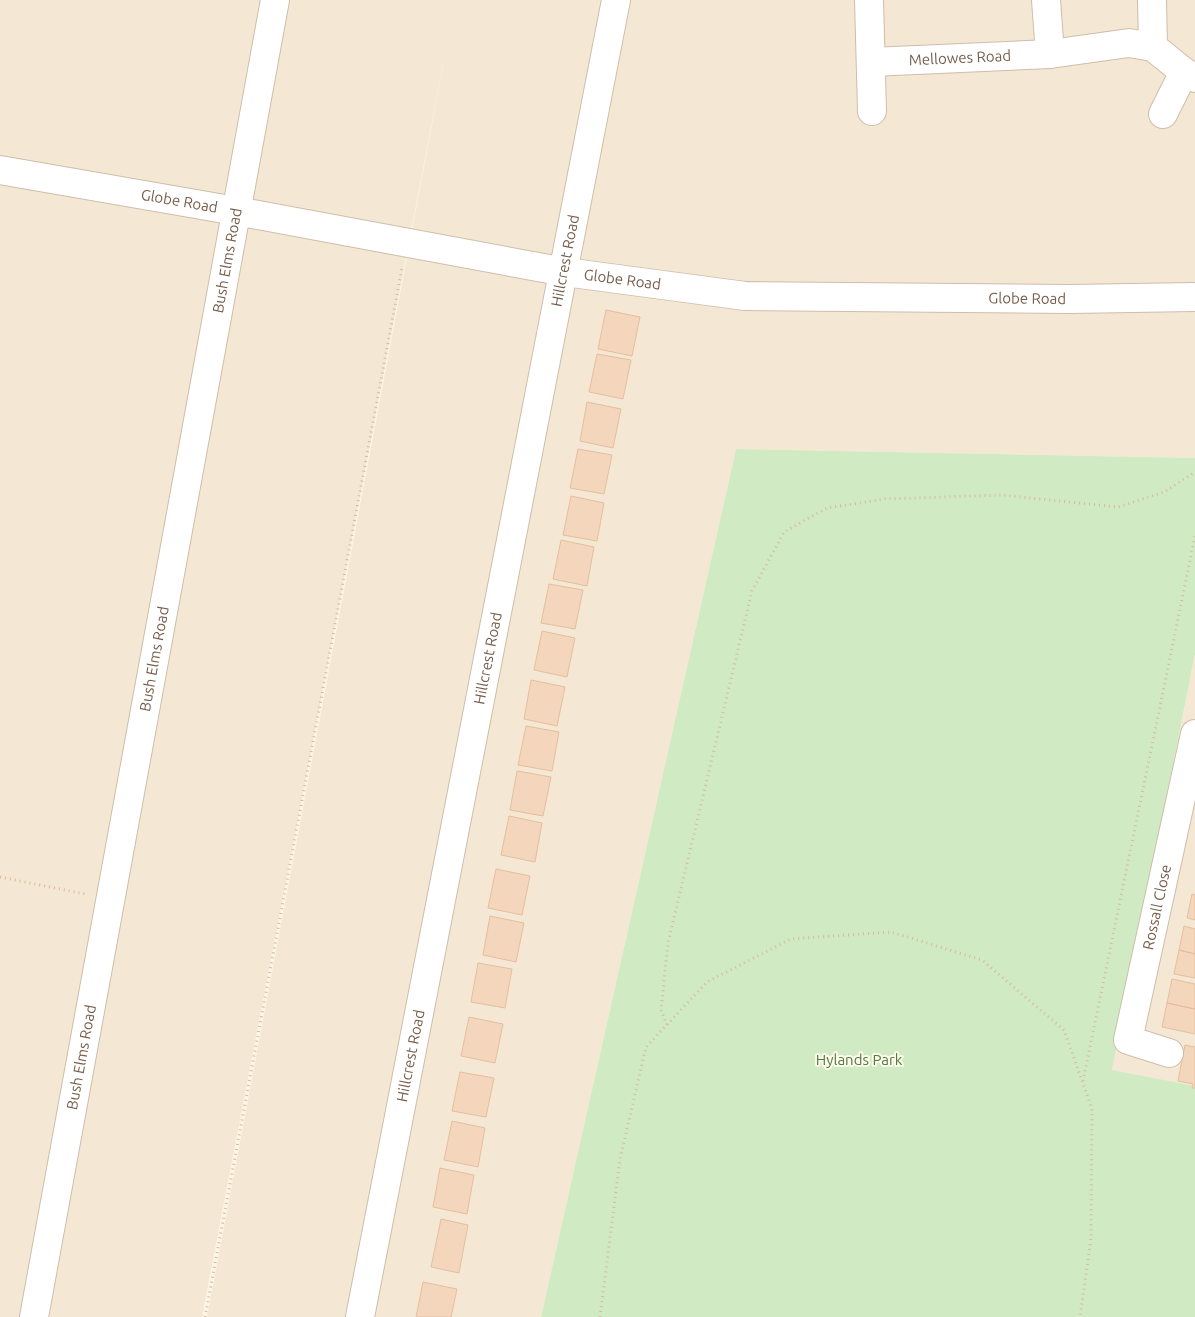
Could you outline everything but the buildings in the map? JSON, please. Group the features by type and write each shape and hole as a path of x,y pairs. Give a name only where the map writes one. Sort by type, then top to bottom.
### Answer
{"street":[{"name":"Bush Elms Road","path":"34,1317 275,0"},
{"name":"Hillcrest Road","path":"360,1317 616,0"},
{"path":"869,0 872,111"},
{"path":"1046,0 1050,54"},
{"path":"1152,0 1153,47"},
{"name":"Mellowes Road","path":"871,62 1050,54 1129,43 1153,47 1189,75"},
{"path":"1163,114 1189,75"},
{"name":"Globe Road","path":"0,170 236,211 564,272 745,296 1060,299 1195,297"},
{"name":"Rossall Close","path":"1169,1053 1128,1040 1195,734"}],"path":[{"path":"205,1317 407,243"},
{"path":"667,1025 661,1010 668,943 752,591 784,532 827,508 885,499 1002,494 1118,508 1164,492 1195,472"},
{"path":"1082,1082 1195,536"},
{"path":"0,877 110,899"},
{"path":"600,1317 624,1140 646,1047 708,982 790,939 891,932 982,960 1064,1030 1092,1109 1091,1228 1080,1317"}],"shaded area":[{"path":"0,0 1195,0 1195,458 736,449 541,1317 207,1317 453,13 202,1317 0,1317"},
{"path":"1195,654 1195,1086 1112,1071"}],"green space":[{"name":"Hylands Park","path":"736,449 1195,458 1195,654 1112,1070 1195,1086 1195,1317 541,1317"}]}
